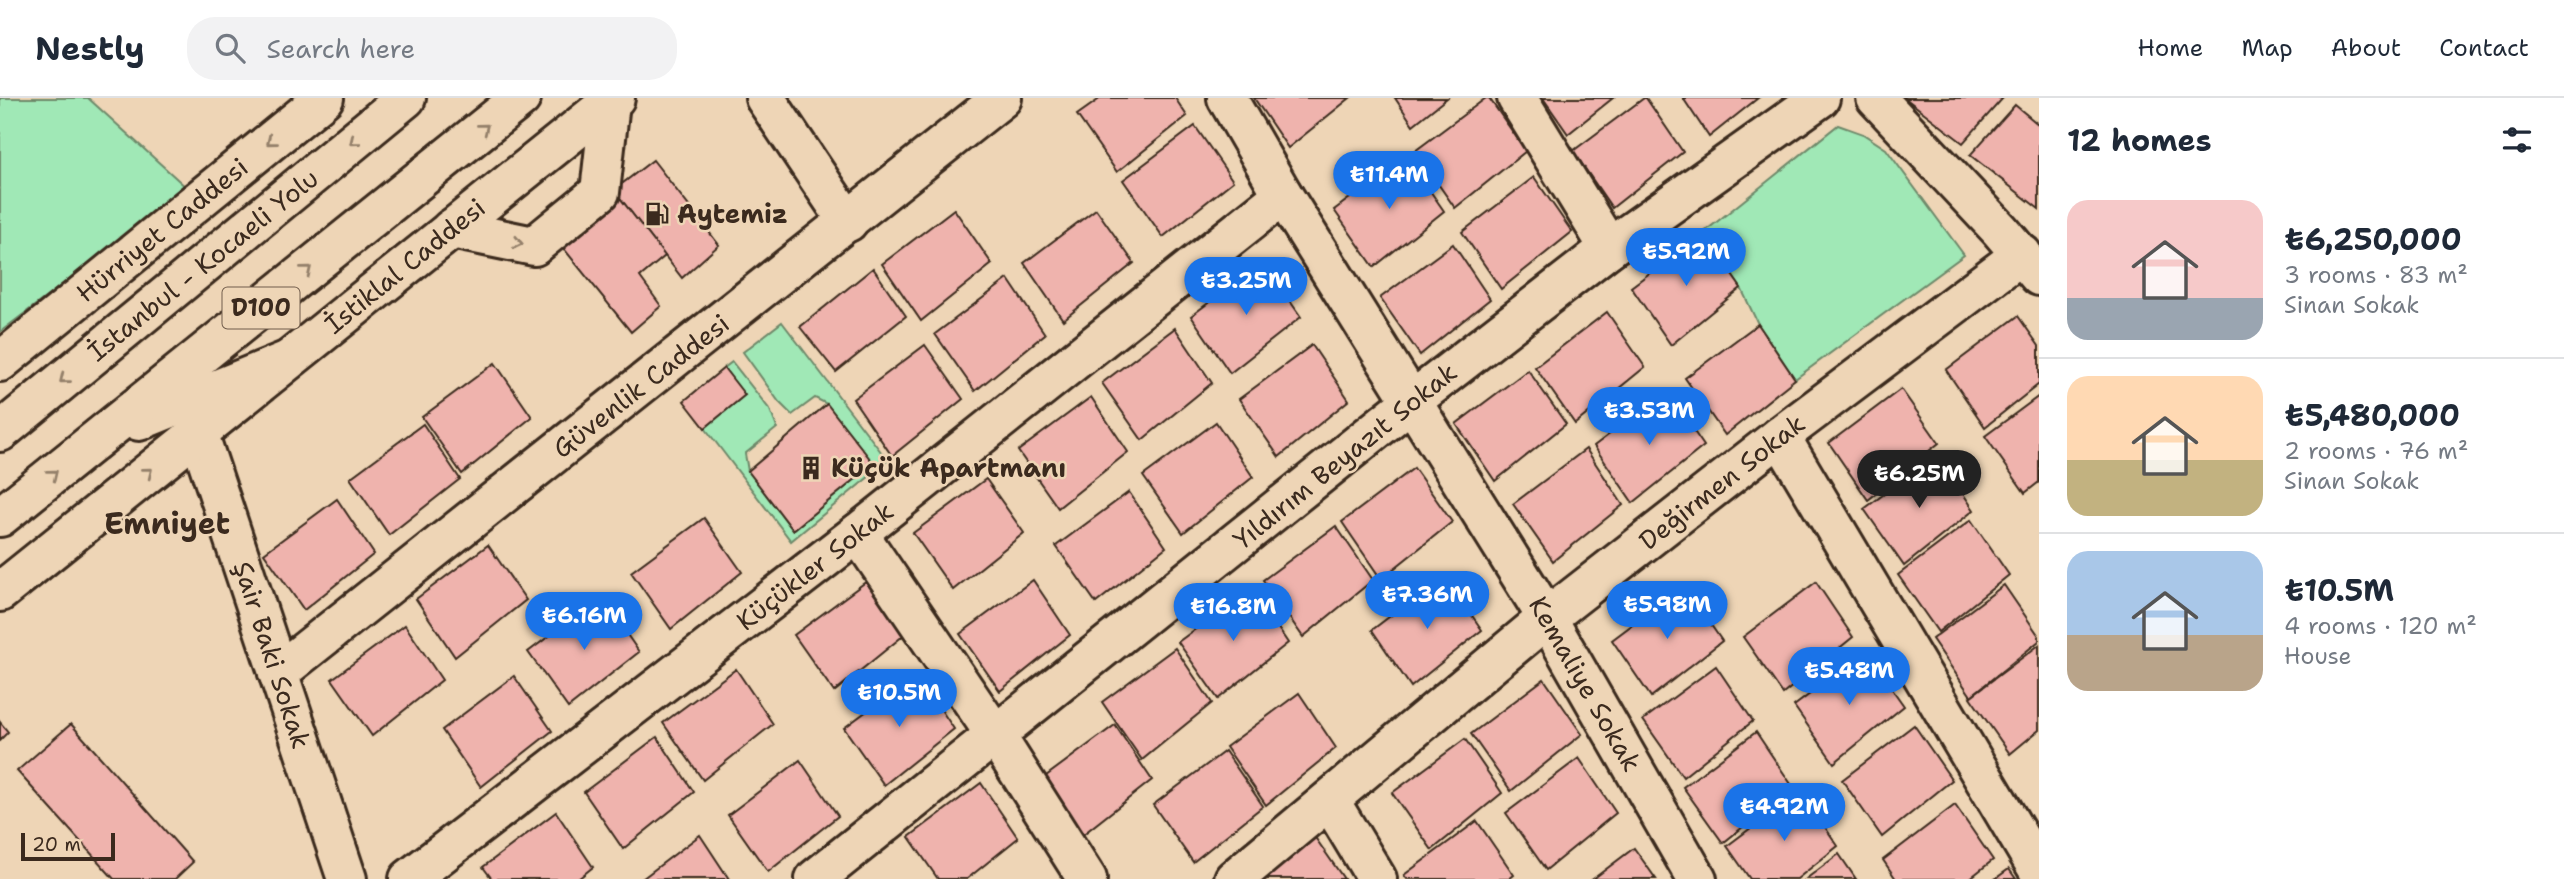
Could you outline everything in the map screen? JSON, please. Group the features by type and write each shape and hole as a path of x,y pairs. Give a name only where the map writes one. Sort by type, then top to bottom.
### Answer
{"main road":[{"name":"Hürriyet Caddesi","path":"0,362 324,98"},
{"name":"İstanbul - Kocaeli Yolu","path":"0,432 406,98"},
{"name":"D100","path":"0,517 521,98"},
{"path":"765,98 848,222"},
{"name":"Güvenlik Caddesi","path":"278,673 1002,98"},
{"name":"Kemaliye Sokak","path":"1227,98 1283,195 1547,618 1697,879"},
{"path":"1517,98 1609,248"},
{"name":"Yıldırım Beyazıt Sokak","path":"815,879 1412,401 1609,248 1820,98"},
{"path":"1876,98 2031,265"},
{"path":"451,229 534,246 544,238 600,192 612,100"},
{"name":"İstiklal Caddesi","path":"0,592 612,100"},
{"name":"Küçükler Sokak","path":"408,879 858,533 1283,195"},
{"name":"Değirmen Sokak","path":"1234,879 1547,618 1780,436 2031,265"},
{"path":"99,438 286,361"},
{"name":"Şair Baki Sokak","path":"198,432 347,879"},
{"path":"1780,436 2039,871"},
{"path":"858,533 996,736 1087,879"},
{"path":"1329,801 1377,879"}],"green space":[{"path":"0,98 88,98 188,189 0,332"},
{"path":"1838,125 1863,134 1886,149 1964,255 1795,379 1758,324 1741,288 1703,233"},
{"path":"782,322 888,461 791,541 705,428 744,395 724,368 732,362 770,410 777,428 745,454 748,471 793,530 874,464 827,404 815,398 792,415 779,402 743,352"}],"building":[{"path":"1101,98 1175,98 1187,116 1117,172 1077,115"},
{"path":"1254,98 1350,98 1288,148"},
{"path":"1395,98 1447,98 1413,125"},
{"path":"1489,98 1526,151 1455,208 1415,151"},
{"path":"1543,98 1613,98 1568,134"},
{"path":"1644,98 1683,152 1612,208 1573,151"},
{"path":"1683,98 1758,98 1709,137"},
{"path":"1905,98 2003,98 1963,143"},
{"path":"2015,105 2039,125 2039,209 1970,155"},
{"path":"1195,126 1233,181 1163,237 1123,180"},
{"path":"1406,156 1444,211 1374,267 1334,210"},
{"path":"653,160 719,245 682,278 614,190"},
{"path":"1534,177 1572,232 1501,289 1462,232"},
{"path":"620,198 665,256 640,277 661,306 631,332 540,219 587,222"},
{"path":"954,209 992,264 921,321 882,264"},
{"path":"1096,209 1134,263 1063,320 1024,263"},
{"path":"1703,233 1741,288 1671,345 1631,287"},
{"path":"1453,244 1490,299 1420,355 1380,298"},
{"path":"1263,262 1301,317 1230,373 1191,316"},
{"path":"873,268 906,316 836,372 800,327"},
{"path":"1008,279 1045,334 975,391 935,334"},
{"path":"1607,312 1645,367 1575,424 1535,367"},
{"path":"2018,316 2039,346 2039,384 1985,427 1946,370"},
{"path":"1758,324 1795,379 1725,435 1685,378"},
{"path":"1175,328 1212,383 1142,440 1102,383"},
{"path":"925,345 963,399 892,456 853,399"},
{"path":"1312,345 1349,400 1279,457 1239,399"},
{"path":"495,363 532,417 462,474 422,417"},
{"path":"724,368 745,395 705,428 684,401"},
{"path":"1528,370 1566,424 1495,481 1456,424"},
{"path":"1901,389 1939,443 1868,500 1829,443"},
{"path":"1666,391 1704,446 1633,503 1594,446"},
{"path":"2039,396 2039,482 2025,493 1985,436"},
{"path":"1091,397 1128,452 1058,508 1018,451"},
{"name":"Küçük Apartmanı","path":"827,404 874,464 793,530 748,471"},
{"path":"1216,422 1253,477 1183,533 1143,476"},
{"path":"423,424 460,479 389,535 350,478"},
{"path":"1586,449 1623,505 1553,561 1513,504"},
{"path":"1937,455 1974,510 1904,566 1864,509"},
{"path":"1414,468 1452,522 1381,579 1342,522"},
{"path":"986,479 1024,533 953,590 913,533"},
{"path":"1129,492 1166,547 1096,603 1056,546"},
{"path":"337,499 374,554 304,610 264,553"},
{"path":"704,518 742,572 671,629 631,572"},
{"path":"1971,520 2009,575 1938,632 1898,575"},
{"path":"1336,526 1373,580 1303,637 1263,580"},
{"path":"488,545 526,600 455,657 416,599"},
{"path":"1444,575 1482,630 1411,687 1372,630"},
{"path":"1033,580 1070,635 1000,691 960,634"},
{"path":"867,581 904,635 834,692 794,635"},
{"path":"1816,582 1853,637 1783,694 1743,637"},
{"path":"2004,585 2039,636 2039,641 1971,696 1932,639"},
{"path":"1684,586 1722,641 1651,697 1612,640"},
{"path":"1251,588 1288,643 1218,699 1178,642"},
{"path":"601,597 639,652 568,708 528,652"},
{"path":"405,625 442,680 372,736 332,679"},
{"path":"2039,645 2039,730 2010,754 1970,697"},
{"path":"1175,648 1212,703 1142,760 1102,702"},
{"path":"1866,652 1904,706 1834,763 1794,706"},
{"path":"1716,666 1753,721 1683,777 1643,720"},
{"path":"736,669 773,724 703,780 663,723"},
{"path":"917,674 954,729 884,785 844,728"},
{"path":"514,676 552,731 481,787 442,730"},
{"path":"1544,679 1582,734 1511,791 1471,734"},
{"path":"1299,693 1336,748 1266,805 1226,747"},
{"path":"0,722 8,732 0,740"},
{"path":"71,724 193,862 175,879 114,879 17,771"},
{"path":"1115,725 1152,780 1081,836 1042,779"},
{"path":"1914,725 1952,780 1882,837 1842,780"},
{"path":"1756,732 1793,787 1723,843 1683,787"},
{"path":"657,737 694,792 623,849 584,792"},
{"path":"1465,739 1502,793 1432,850 1392,793"},
{"path":"1225,751 1263,806 1193,862 1153,805"},
{"path":"1579,758 1616,813 1546,870 1506,813"},
{"path":"800,760 838,816 768,872 728,815"},
{"path":"981,783 1018,838 967,879 938,879 909,837"},
{"path":"1800,791 1838,846 1797,879 1750,879 1727,846"},
{"path":"1955,805 1993,860 1969,879 1896,879 1883,860"},
{"path":"556,812 593,867 578,879 492,879 483,867"},
{"path":"1477,821 1514,875 1509,879 1407,879 1404,875"},
{"path":"700,835 729,879 642,879"},
{"path":"1314,836 1344,879 1257,879"},
{"path":"1634,848 1656,879 1593,879"},
{"path":"1839,854 1856,879 1806,879"},
{"path":"2009,869 2016,879 1995,879"}],"place":[{"name":"Aytemiz","path":"657,214"},
{"name":"Küçük Apartmanı","path":"811,468"}],"district":[{"name":"Emniyet","path":"167,524"}]}
